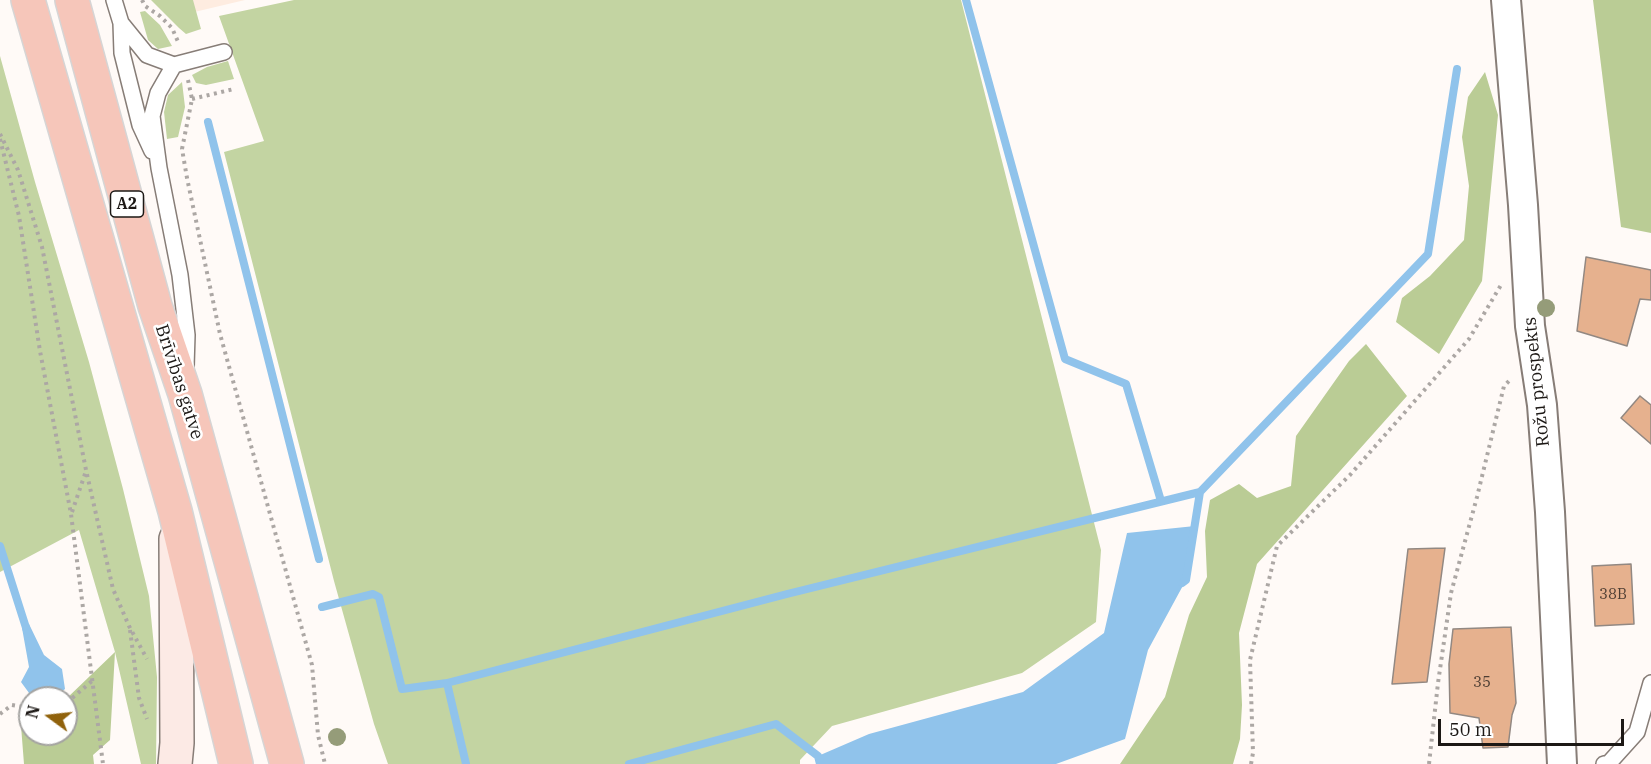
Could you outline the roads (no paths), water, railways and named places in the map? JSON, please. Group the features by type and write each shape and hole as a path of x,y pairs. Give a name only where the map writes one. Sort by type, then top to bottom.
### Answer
{"highway":[{"name":"Brīvības gatve","path":"28,0 176,510 236,764"},
{"name":"Brīvības gatve","path":"72,0 154,306 185,394 287,764"}],"main road":[{"path":"176,510 176,753"}],"street":[{"name":"Rožu prospekts","path":"1506,0 1530,326 1542,405 1550,512 1562,764"}],"lane":[{"path":"114,0 121,23 122,53 140,124 159,168"},
{"path":"121,23 147,55 179,63 224,52"},
{"path":"179,63 158,93 152,116 159,168 180,275 187,335 185,394"},
{"path":"1604,764 1609,763 1637,732 1651,683"}],"water":[{"path":"1195,526 1186,580 1148,650 1125,739 1056,764 820,764 818,756 869,734 1023,692 1104,633 1127,533"},
{"path":"29,624 44,655 62,669 65,686 24,686 21,682 29,667 22,628"}],"waterway":[{"path":"966,0 1065,359 1126,384 1161,501"},
{"path":"1182,583 1186,580 1200,492 1428,254 1457,69"},
{"path":"208,122 319,559"},
{"path":"322,607 373,594 379,597 402,689 447,683 787,594 1200,492"},
{"path":"0,546 28,634"},
{"path":"447,683 466,764"},
{"path":"629,764 776,724 818,756 820,764"}]}
